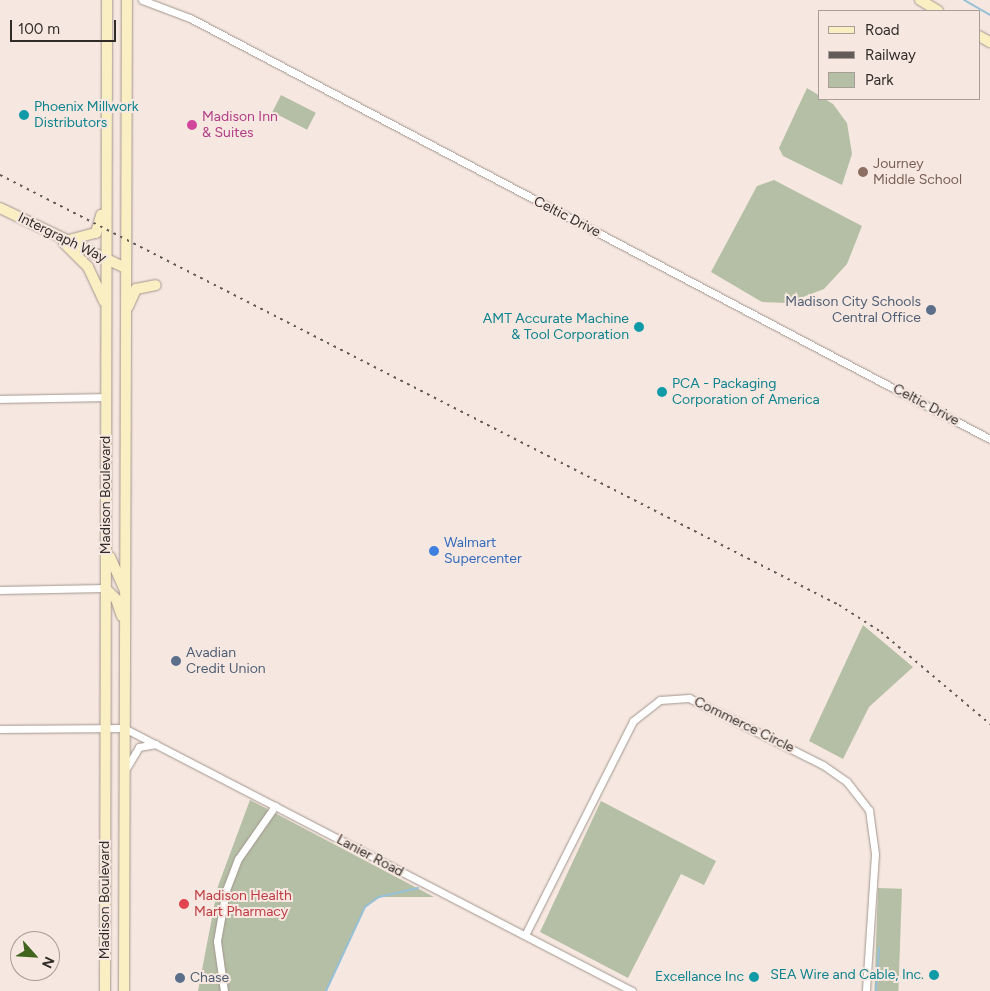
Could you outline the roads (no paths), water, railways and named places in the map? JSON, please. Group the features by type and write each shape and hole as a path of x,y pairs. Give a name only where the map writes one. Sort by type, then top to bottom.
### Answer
{"main road":[{"name":"Madison Boulevard","path":"105,991 108,0"},
{"name":"Madison Boulevard","path":"124,991 126,629 124,268 127,0"},
{"path":"920,0 936,10"},
{"path":"66,240 82,240 100,226 107,164"},
{"name":"Intergraph Way","path":"0,208 124,268"},
{"path":"53,234 88,266 106,310"},
{"path":"125,365 130,296 142,285 156,285"},
{"path":"106,539 113,573 125,591"},
{"path":"105,588 116,599 126,629"},
{"path":"105,902 124,902"}],"street":[{"name":"Celtic Drive","path":"142,0 190,18 990,439"},
{"path":"0,399 106,398"},
{"path":"0,590 105,588"},
{"name":"Commerce Circle","path":"525,935 633,721 660,700 689,698 823,765 864,802 875,843 866,991"},
{"name":"Lanier Road","path":"0,729 124,728 632,991"},
{"path":"124,776 133,752 156,744"},
{"path":"224,991 216,941 223,899 238,859 275,806"}],"waterway":[{"path":"964,0 990,15"},
{"path":"326,991 365,907 379,897 418,888"},
{"path":"876,991 879,948"}],"railway":[{"path":"0,175 839,605 881,632 990,724"}],"place":[{"name":"Phoenix Millwork Distributors","path":"24,115"},
{"name":"Madison Inn & Suites","path":"192,125"},
{"name":"Journey Middle School","path":"863,172"},
{"name":"Madison City Schools Central Office","path":"931,310"},
{"name":"AMT Accurate Machine & Tool Corporation","path":"639,327"},
{"name":"PCA - Packaging Corporation of America","path":"662,392"},
{"name":"Walmart Supercenter","path":"434,551"},
{"name":"Avadian Credit Union","path":"176,661"},
{"name":"Madison Health Mart Pharmacy","path":"184,904"},
{"name":"SEA Wire and Cable, Inc.","path":"934,975"},
{"name":"Excellance Inc","path":"754,977"},
{"name":"Chase","path":"180,978"}]}
